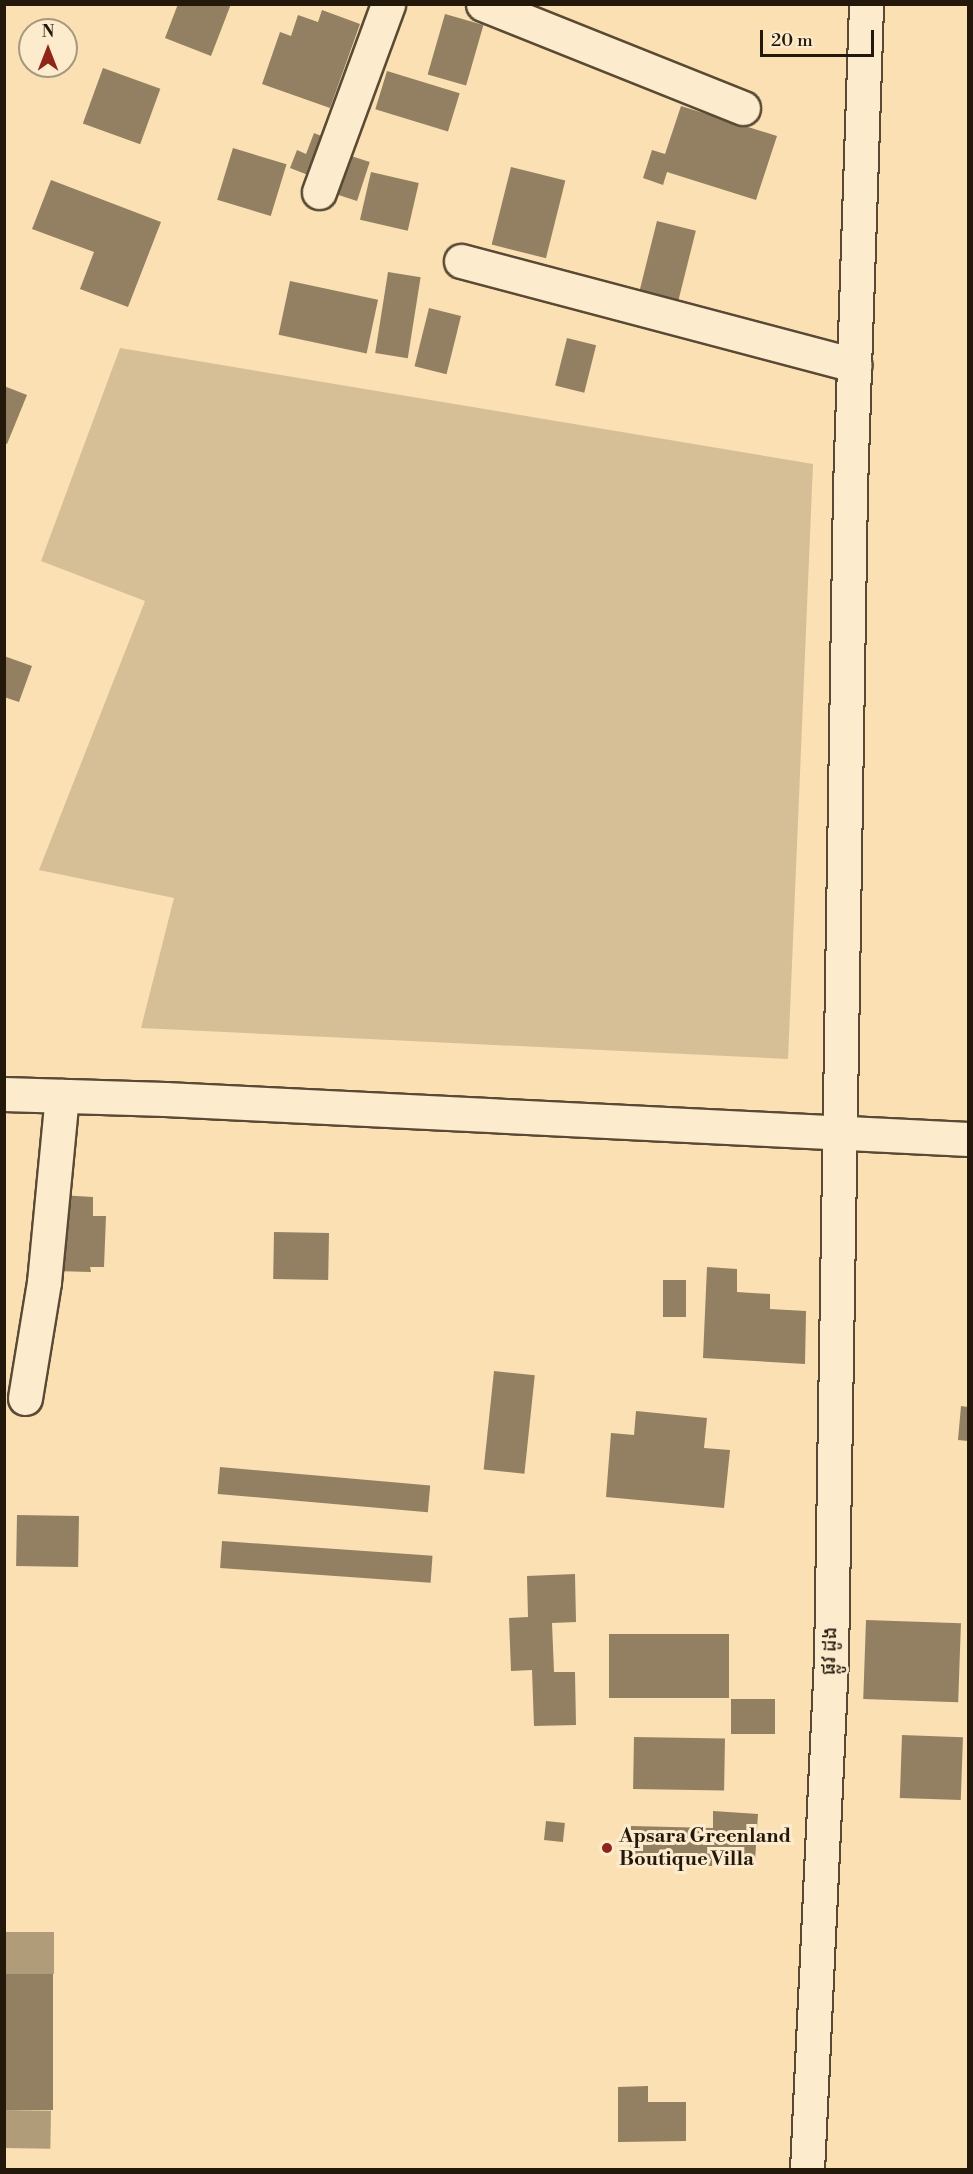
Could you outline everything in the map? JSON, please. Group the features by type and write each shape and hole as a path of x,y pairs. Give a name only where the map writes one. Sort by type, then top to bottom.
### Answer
{"street":[{"path":"319,192 388,4"},
{"path":"483,4 743,108"},
{"name":"ផ្លូវ ដូង","path":"807,2169 831,1660 855,365 866,4"},
{"path":"461,261 855,365"},
{"path":"4,1094 840,1131 969,1139"},
{"path":"25,1398 44,1282 62,1095"}],"shaded area":[{"path":"120,348 813,464 788,1059 141,1028 174,898 39,870 145,601 41,561"},
{"path":"5,1932 54,1932 54,1974 5,1974"},
{"path":"5,2110 51,2111 50,2149 4,2148"}],"building":[{"path":"178,4 231,4 211,56 165,38"},
{"path":"322,10 360,24 330,108 262,84 280,32 291,36 298,15 318,22"},
{"path":"445,14 483,25 466,86 428,75"},
{"path":"103,68 160,89 140,144 83,123"},
{"path":"387,71 460,93 448,131 375,109"},
{"path":"681,106 777,136 756,200 667,172 663,185 643,178 652,150 665,154"},
{"path":"314,133 331,140 316,178 290,168 297,150 306,154"},
{"path":"233,148 287,164 271,216 217,200"},
{"path":"345,154 370,162 357,201 332,193"},
{"path":"511,167 565,181 546,258 492,245"},
{"path":"371,172 419,183 408,231 360,220"},
{"path":"51,180 161,222 128,307 80,289 94,252 32,229"},
{"path":"657,221 696,231 678,302 639,292"},
{"path":"388,272 421,277 408,358 375,353"},
{"path":"290,281 378,300 367,354 279,335"},
{"path":"429,308 461,316 447,374 414,366"},
{"path":"567,338 596,345 584,393 555,386"},
{"path":"4,386 27,395 7,444 4,443"},
{"path":"4,656 32,666 19,702 4,697"},
{"path":"60,1195 93,1197 93,1216 106,1216 104,1267 90,1267 91,1272 56,1271"},
{"path":"274,1232 329,1233 328,1280 273,1279"},
{"path":"707,1267 737,1269 737,1292 770,1294 770,1309 806,1311 805,1364 703,1358"},
{"path":"663,1280 686,1280 686,1317 663,1317"},
{"path":"494,1371 535,1375 524,1474 484,1469"},
{"path":"961,1406 968,1407 968,1441 958,1440"},
{"path":"636,1411 707,1418 704,1448 730,1450 724,1508 606,1497 611,1433 634,1435"},
{"path":"220,1467 430,1485 428,1512 218,1494"},
{"path":"17,1515 79,1516 78,1567 16,1566"},
{"path":"222,1541 432,1556 431,1583 220,1568"},
{"path":"575,1574 576,1622 552,1623 554,1672 575,1672 576,1725 534,1726 532,1670 511,1671 509,1618 528,1617 527,1576"},
{"path":"866,1620 961,1623 958,1702 863,1699"},
{"path":"609,1634 729,1634 729,1698 609,1698"},
{"path":"731,1699 775,1699 775,1734 731,1734"},
{"path":"902,1735 963,1737 961,1800 900,1798"},
{"path":"634,1737 725,1739 724,1791 633,1789"},
{"path":"713,1811 758,1814 755,1861 712,1859 712,1866 630,1864 631,1826 713,1828"},
{"path":"546,1821 565,1823 563,1842 544,1840"},
{"path":"4,1974 53,1974 53,2110 4,2110"},
{"path":"648,2086 648,2102 686,2102 686,2141 618,2142 618,2087"}],"place":[{"name":"Apsara Greenland Boutique Villa","path":"607,1848"}]}
